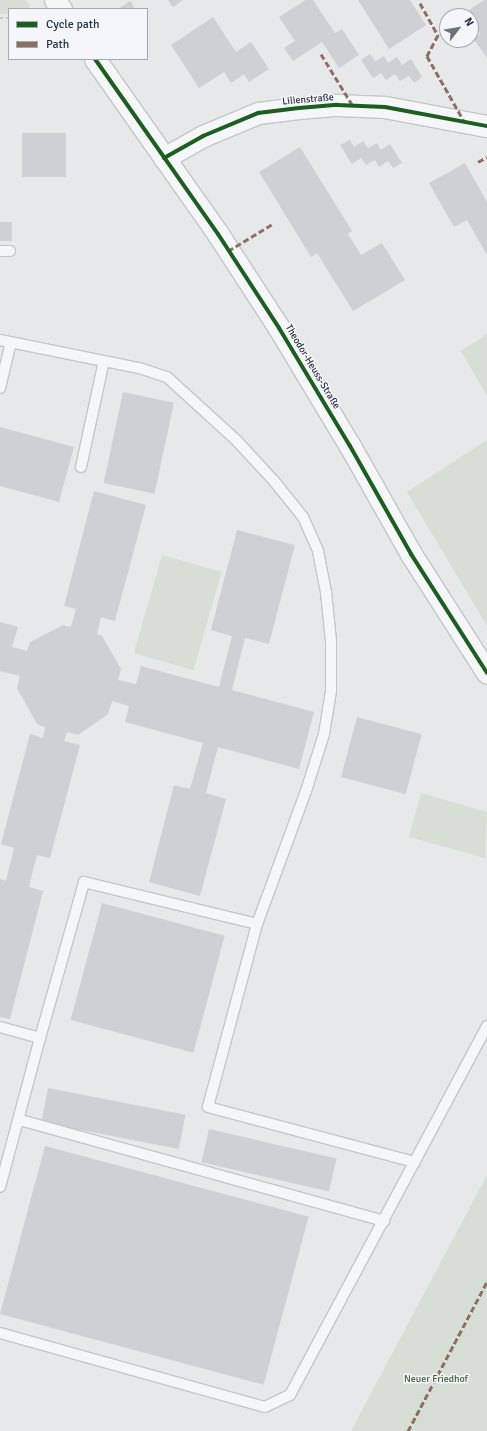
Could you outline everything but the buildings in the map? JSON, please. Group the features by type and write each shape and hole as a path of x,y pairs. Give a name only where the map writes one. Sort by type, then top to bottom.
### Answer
{"street":[{"name":"Theodor-Heuss-Straße","path":"96,60 279,328 350,446 411,554 487,673"},
{"name":"Lilienstraße","path":"164,158 203,136 258,113 299,108 337,105 386,107 487,126"}],"lane":[{"path":"0,340 104,360 140,368 167,377 202,407 274,481 302,517 318,551 327,606 331,691 324,734 308,784 257,924 208,1108 415,1162"},
{"path":"0,388 11,342"},
{"path":"81,467 104,360"},
{"path":"0,1187 20,1120 40,1038 84,882 257,924"},
{"path":"0,1333 265,1407 290,1395 487,1026"},
{"path":"0,1027 40,1038"},
{"path":"20,1120 384,1221"}],"green space":[{"path":"0,0 26,0 30,6 29,8 8,8 8,14 0,14"},
{"path":"487,334 487,396 461,351"},
{"path":"487,440 487,626 407,492"},
{"path":"162,555 222,572 193,670 134,653"},
{"path":"421,793 487,812 485,858 409,837"},
{"name":"Neuer Friedhof","path":"487,1175 487,1431 351,1431"}],"marked path":[{"path":"420,3 438,35 427,56 464,121"},
{"path":"321,54 353,106"},
{"path":"478,162 487,157"},
{"path":"228,251 274,223"},
{"path":"408,1431 487,1282"}],"cycle path":[{"path":"96,60 218,234 279,328 350,446 411,554 487,673"},
{"path":"164,158 203,136 258,113 299,108 337,105 385,107 487,126"}]}
